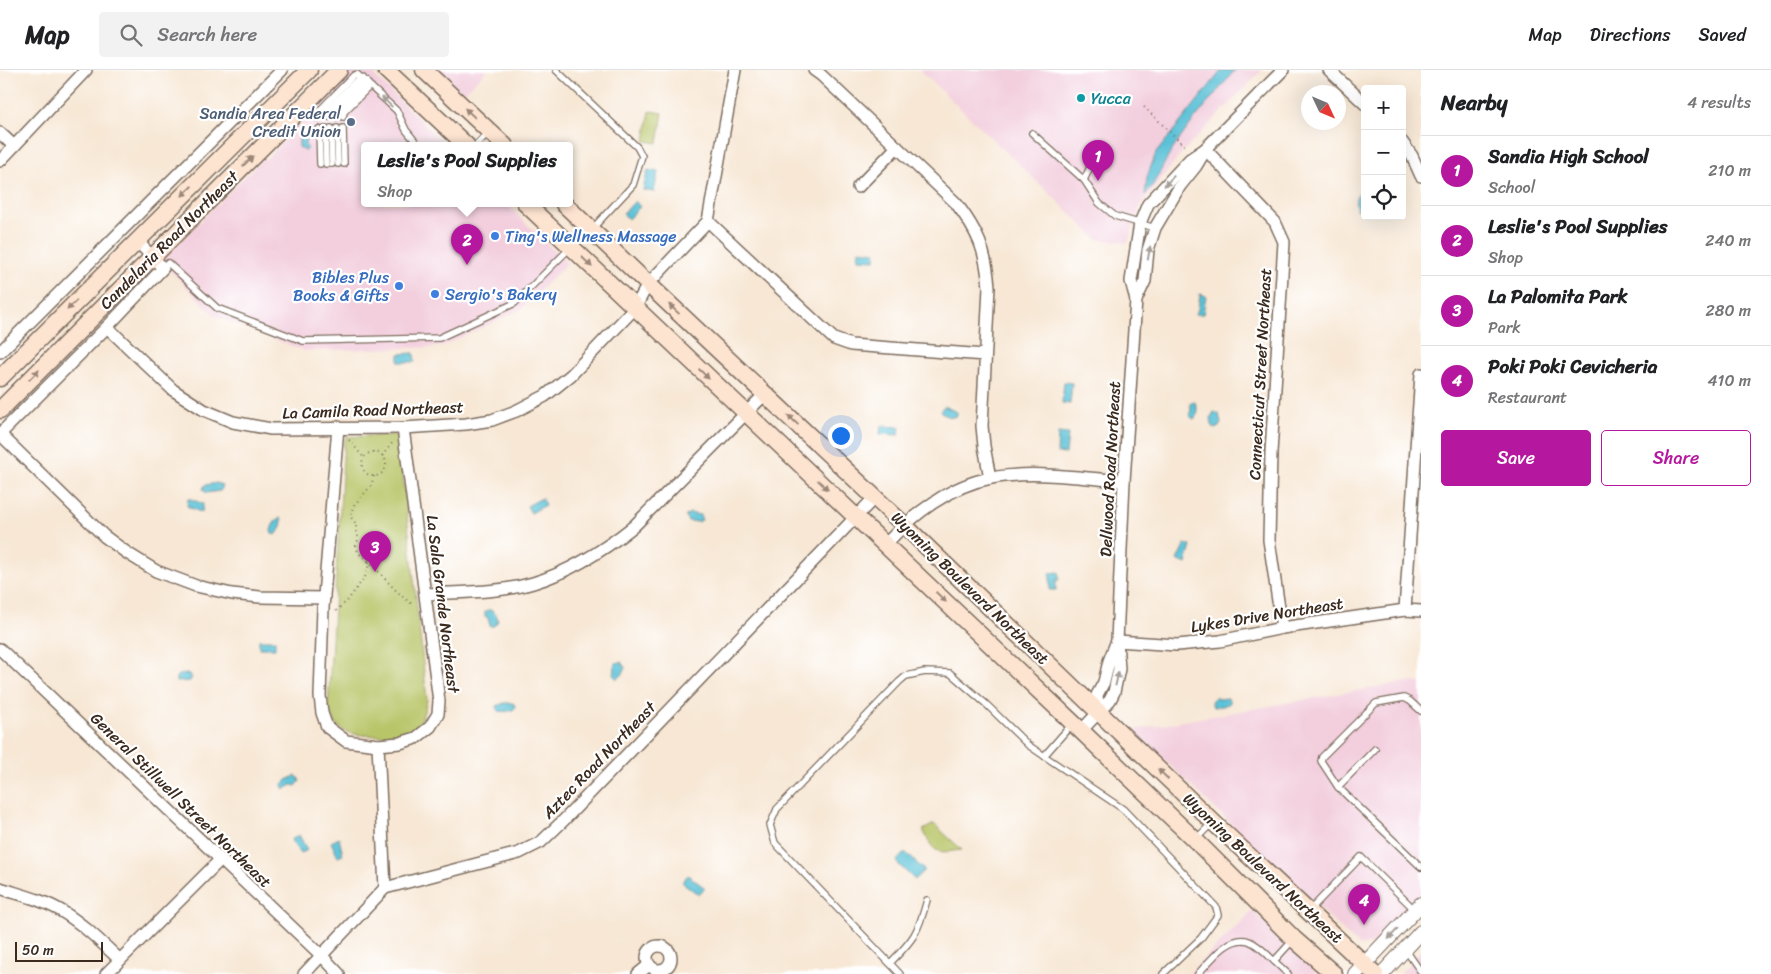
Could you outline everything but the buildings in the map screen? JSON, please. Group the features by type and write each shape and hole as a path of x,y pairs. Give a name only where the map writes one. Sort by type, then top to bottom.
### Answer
{"main road":[{"name":"Candelaria Road Northeast","path":"0,378 309,70"},
{"name":"Candelaria Road Northeast","path":"0,410 158,262 339,70"},
{"path":"386,70 464,142"},
{"path":"424,70 501,142"},
{"name":"Wyoming Boulevard Northeast","path":"529,207 886,544 1195,840 1294,939 1334,974"},
{"name":"Wyoming Boulevard Northeast","path":"567,207 875,497 1212,822 1309,912 1365,970"}],"street":[{"path":"0,161 86,70"},
{"path":"0,352 282,70"},
{"path":"735,70 708,221 834,339 851,346 985,355"},
{"path":"814,70 956,203 972,224 982,244 988,270 989,288 982,426 990,478"},
{"name":"Dellwood Road Northeast","path":"1099,713 1097,695 1104,682 1109,661 1117,641 1124,481 1136,300 1131,281 1140,223 1148,204 1190,159 1205,149 1283,70"},
{"path":"1329,70 1361,100"},
{"path":"0,133 14,146"},
{"path":"858,187 897,147"},
{"path":"1406,148 1421,176"},
{"name":"Dellwood Road Northeast","path":"1136,300 1145,282 1148,250 1155,228 1205,149"},
{"name":"Connecticut Street Northeast","path":"1205,149 1275,222 1284,242 1270,453 1269,540 1282,628"},
{"name":"La Camila Road Northeast","path":"107,327 173,390 204,410 233,422 271,429 338,427 400,433 492,420 516,411 545,396 572,375 635,308 648,284 708,221"},
{"path":"137,240 158,262 107,327 0,434 104,536 156,571 196,586 232,594 260,597 324,598"},
{"path":"1405,610 1421,374"},
{"path":"426,594 492,590 532,583 563,572 612,544 634,526 765,394"},
{"name":"La Sala Grande Northeast","path":"338,427 324,598 320,696 322,713 327,726 346,741 378,745 400,743 416,738 430,727 438,714 439,701 426,594 400,433"},
{"path":"886,544 916,514 967,485 990,478 1032,475 1124,481"},
{"name":"Aztec Road Northeast","path":"385,888 519,853 541,842 875,497"},
{"name":"Lykes Drive Northeast","path":"1117,641 1177,645 1220,641 1282,628 1405,610 1421,611"},
{"name":"General Stillwell Street Northeast","path":"0,650 339,974"},
{"path":"1077,727 1099,713"},
{"path":"304,974 385,888 378,745"},
{"path":"106,974 220,860"},
{"path":"0,888 41,901 62,911 85,928 120,960"},
{"path":"1365,970 1418,907"},
{"path":"1382,974 1421,932"},
{"path":"655,946 664,946 670,952 673,970 666,968 658,970 649,965 647,959 649,951 655,946"},
{"path":"638,974 649,965"}],"lane":[{"path":"556,70 637,147 642,156 634,185 591,230"},
{"path":"367,82 338,112 330,117 325,112 359,78 367,82 399,114 406,130 415,141"},
{"path":"331,128 332,164"},
{"path":"331,128 332,164"},
{"path":"331,128 332,164"},
{"path":"479,142 490,132"},
{"path":"1032,132 1084,180 1099,203 1115,216 1155,228"},
{"path":"1084,180 1092,163"},
{"path":"158,262 168,262 217,308 303,341 439,338 515,303 571,247"},
{"path":"900,974 775,843 770,824 778,809 899,682 906,676 925,672 950,673 1028,745 1123,809 1216,907 1218,915 1201,938 1163,974"},
{"path":"1421,711 1404,698 1376,703 1322,756 1321,761 1338,786 1421,867"},
{"path":"1044,756 1077,727"},
{"path":"1338,786 1375,749"},
{"path":"1195,840 1212,822"},
{"path":"1309,912 1361,857 1418,907"},
{"path":"890,963 910,943 918,929 927,900"},
{"path":"1274,961 1294,939"},
{"path":"1198,974 1228,944 1243,940 1250,942 1288,974"},
{"path":"1405,949 1421,972"}],"path":[{"path":"1144,107 1184,146"},
{"path":"382,456 400,433"},
{"path":"347,439 364,458 363,469 374,476 383,472 385,459 382,456 373,453 364,458"},
{"path":"374,476 371,486 354,504 350,516 356,524 356,533 359,538 356,544 357,550 404,597 420,607"},
{"path":"336,611 348,600 367,574 369,561"}],"shaded area":[{"path":"353,70 369,70 443,142 361,142 361,207 509,207 567,263 521,309 441,347 304,351 215,316 161,261 263,158 265,160"},
{"path":"438,70 487,70 463,94"},
{"path":"920,70 1262,70 1179,156 1140,207 1128,243 1097,239"},
{"path":"1406,682 1421,683 1421,893 1373,945 1358,945 1133,730"},
{"path":"1252,911 1317,974 1189,974"},
{"path":"1421,951 1421,974 1400,974"}],"green space":[{"path":"650,111 663,113 658,143 645,141"},
{"path":"395,435 399,441 427,700 420,722 412,731 387,735 349,733 338,726 328,708 344,443 346,437"},
{"path":"934,824 962,850 941,852 934,848 923,830"}],"water":[{"path":"1222,70 1235,70 1180,139 1145,195 1147,177 1156,153"},
{"path":"303,133 306,139 305,145 308,148 305,151 299,147 299,137"},
{"path":"648,170 658,172 654,192 643,190"},
{"path":"1361,192 1361,211 1357,209 1357,195"},
{"path":"635,201 640,207 628,219 623,214"},
{"path":"859,250 876,252 875,260 858,259"},
{"path":"1200,294 1206,296 1203,314 1195,314 1198,309"},
{"path":"414,353 415,362 399,362 399,354"},
{"path":"1064,382 1072,383 1070,404 1062,403"},
{"path":"1191,402 1195,402 1198,412 1193,419 1189,415"},
{"path":"944,406 957,412 957,415 954,417 947,416 940,411"},
{"path":"1214,412 1219,414 1221,423 1215,429 1212,425 1211,417"},
{"path":"881,426 900,427 899,435 880,434"},
{"path":"1058,433 1068,434 1066,454 1057,453"},
{"path":"217,483 222,485 220,491 206,493 203,489 205,485"},
{"path":"542,498 545,505 531,513 527,506"},
{"path":"188,499 203,504 202,511 200,512 187,506"},
{"path":"690,513 700,515 702,520 698,522 688,521 685,516"},
{"path":"281,518 282,524 278,532 276,535 272,534 273,525"},
{"path":"1185,544 1191,546 1186,564 1177,560"},
{"path":"1059,572 1059,580 1056,580 1056,590 1050,590 1050,573"},
{"path":"491,610 497,616 498,621 494,626 490,626 488,618 485,616 485,612"},
{"path":"259,640 275,640 275,648 259,648"},
{"path":"621,662 626,667 622,675 617,679 613,675 614,666 616,663"},
{"path":"187,674 192,677 190,681 176,682 178,675"},
{"path":"1215,697 1218,699 1228,698 1230,703 1213,707 1211,701"},
{"path":"504,703 513,703 516,707 510,711 498,711 497,706"},
{"path":"295,776 300,781 296,786 292,785 285,789 282,785"},
{"path":"299,835 307,850 300,854 291,840"},
{"path":"339,838 343,855 338,857 331,842"},
{"path":"905,852 924,870 915,880 896,862"},
{"path":"688,875 705,888 699,895 682,882"}],"place":[{"name":"Yucca","path":"1081,98"},
{"name":"Sandia Area Federal Credit Union","path":"351,122"},
{"name":"Sandia High School","path":"1098,181"},
{"name":"Ting's Wellness Massage","path":"495,236"},
{"name":"Leslie's Pool Supplies","path":"467,265"},
{"name":"Bibles Plus Books & Gifts","path":"399,286"},
{"name":"Sergio's Bakery","path":"435,294"},
{"name":"La Palomita Park","path":"375,572"},
{"name":"Poki Poki Cevicheria","path":"1364,925"}]}
